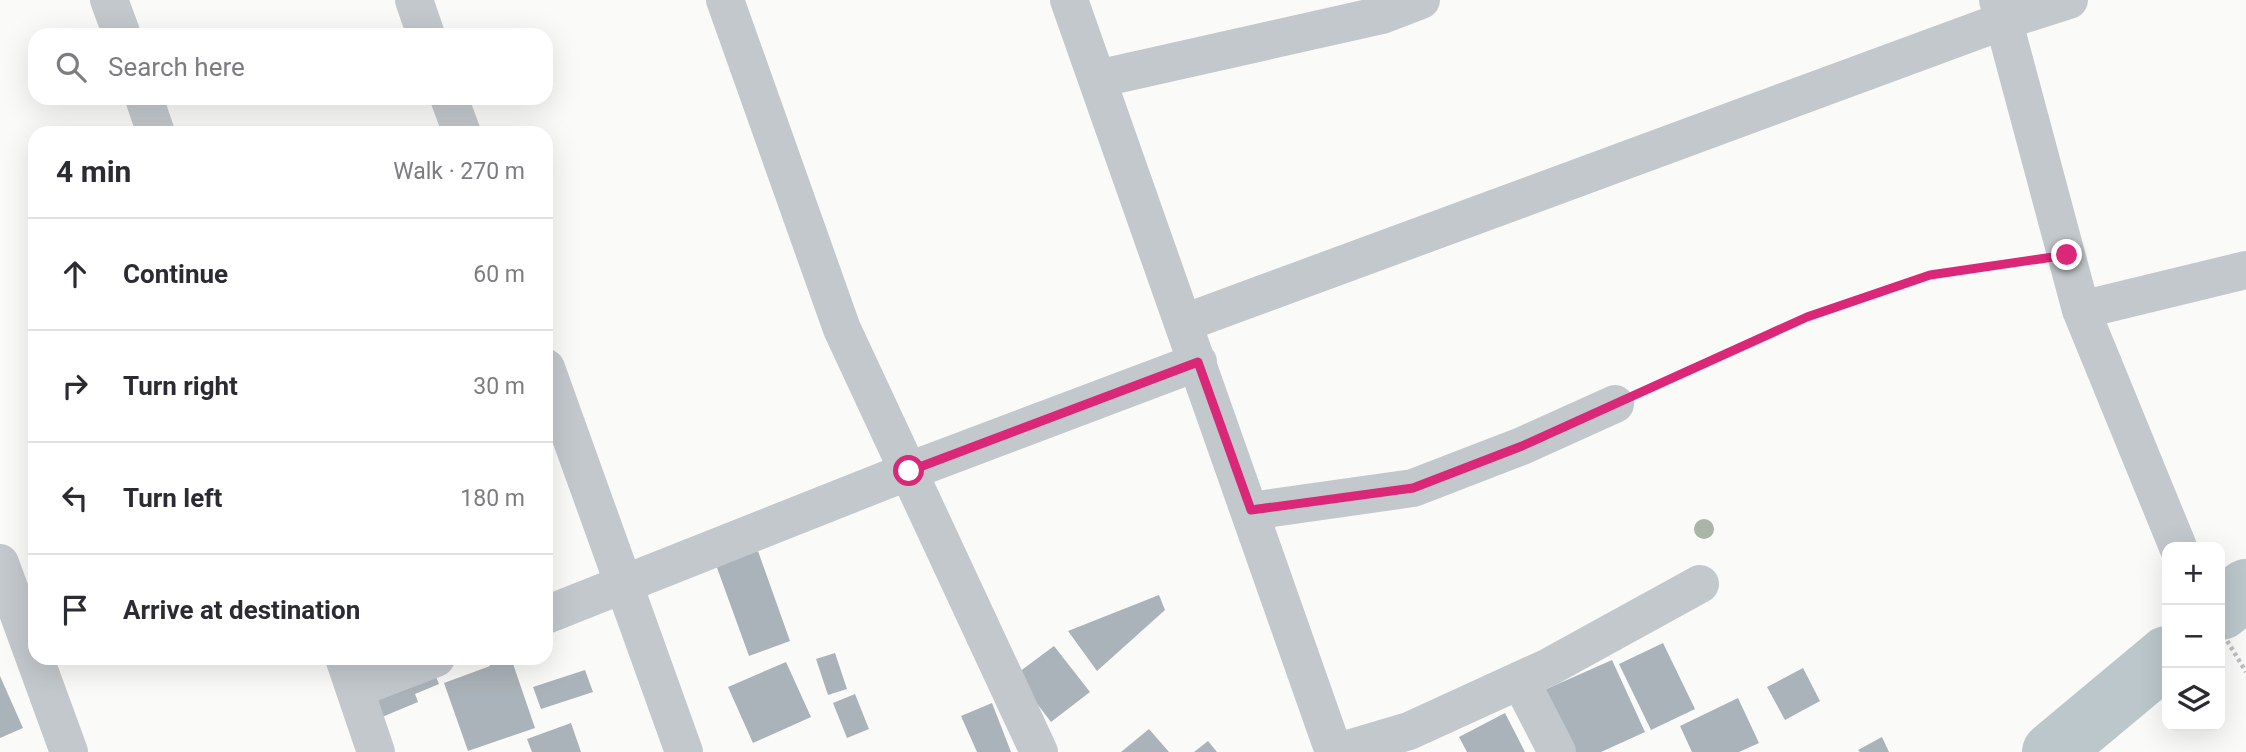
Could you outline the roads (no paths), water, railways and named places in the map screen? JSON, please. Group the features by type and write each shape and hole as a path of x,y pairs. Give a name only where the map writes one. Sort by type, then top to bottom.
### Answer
{"street":[{"path":"109,0 119,28"},
{"path":"414,0 424,28"},
{"path":"725,0 842,329 1039,752"},
{"path":"1069,0 1336,752 1409,731 1520,680 1700,584"},
{"path":"1097,79 1368,18 1421,0"},
{"path":"1184,323 2002,10 2069,0"},
{"path":"2002,10 2081,310 2176,542"},
{"path":"146,105 154,126"},
{"path":"452,105 459,126"},
{"path":"2081,310 2246,270"},
{"path":"553,612 909,471 1198,362"},
{"path":"553,387 684,752"},
{"path":"1251,510 1413,488 1522,446 1615,404"},
{"path":"0,563 28,640"},
{"path":"37,665 69,752"},
{"path":"376,752 349,674 398,665"},
{"path":"1520,680 1557,752"}],"waterway":[{"path":"2225,607 2246,589"},
{"path":"2052,752 2162,660"}]}
